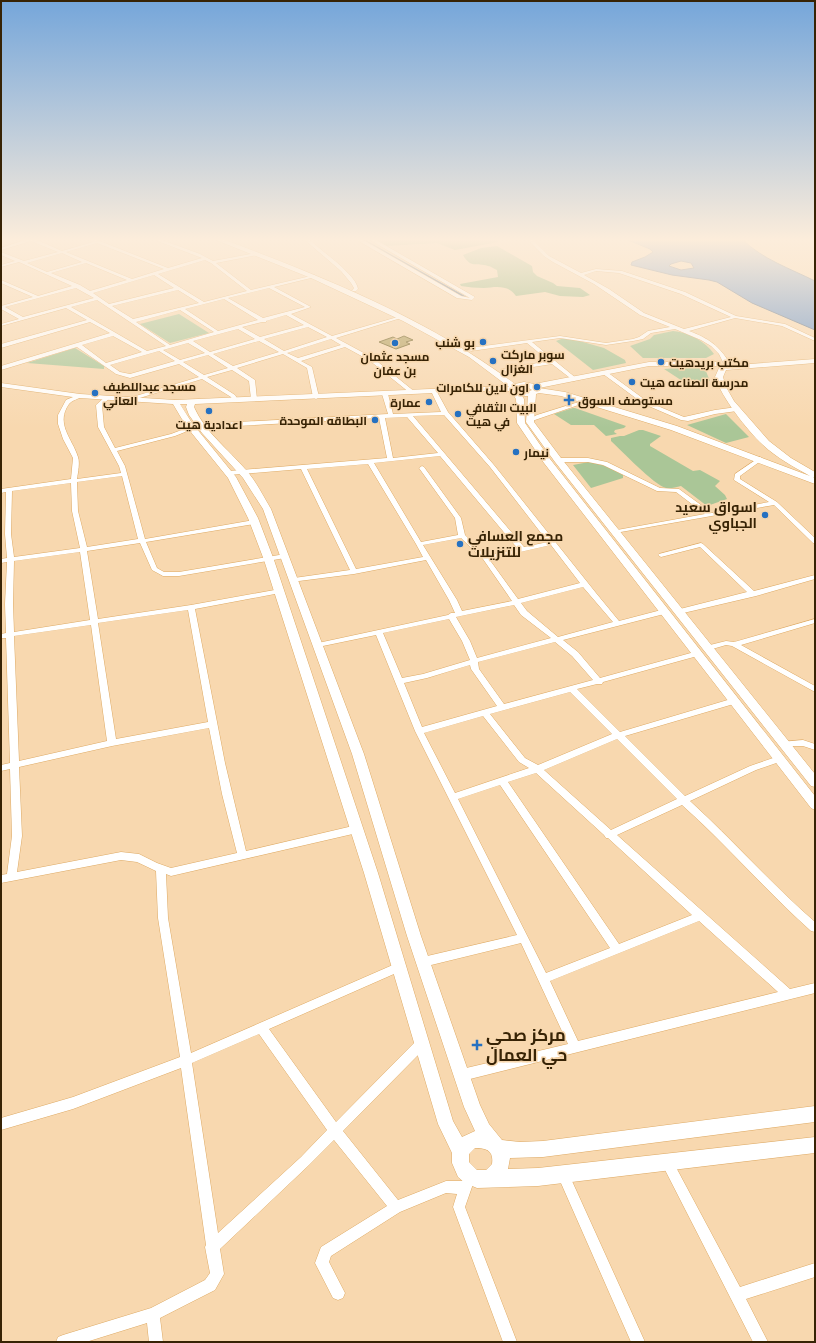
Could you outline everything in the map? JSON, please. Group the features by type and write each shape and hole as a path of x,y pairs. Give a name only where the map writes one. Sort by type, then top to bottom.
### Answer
{"street":[{"path":"17,303 1,307 23,320"},
{"path":"1,326 82,303"},
{"path":"106,303 169,346"},
{"path":"110,305 119,303"},
{"path":"132,321 209,303"},
{"path":"234,303 264,321"},
{"path":"107,364 240,328 309,307 301,303"},
{"path":"369,303 466,352 517,388"},
{"path":"379,303 471,349 503,371 517,388 520,399 521,423 815,805"},
{"path":"626,303 644,315 705,339 723,355"},
{"path":"704,303 736,317 783,325 815,340"},
{"path":"67,307 146,353"},
{"path":"180,309 218,333"},
{"path":"288,314 371,359 412,392"},
{"path":"131,399 399,317"},
{"path":"683,330 736,317"},
{"path":"1,346 89,321"},
{"path":"78,345 118,373 130,376 308,325"},
{"path":"240,328 310,367 316,397"},
{"path":"471,349 566,337 606,344 633,340 650,332 675,328"},
{"path":"1,368 113,334"},
{"path":"189,341 252,380 254,400"},
{"path":"528,341 574,379"},
{"path":"298,360 345,345"},
{"path":"159,349 233,396 235,400"},
{"path":"723,355 719,380 726,394 737,409 772,449 815,475"},
{"path":"722,366 723,355"},
{"path":"534,390 574,379 649,364 685,363 754,367 815,361"},
{"path":"503,371 553,362"},
{"path":"605,373 646,403 674,416 685,419 737,409"},
{"path":"2,386 80,396 175,402 254,400 517,388 557,393 674,428 815,481"},
{"path":"534,390 530,420 558,460 617,532 815,783"},
{"path":"434,391 445,414 492,466 584,584 618,624"},
{"path":"385,394 391,416"},
{"path":"80,396 68,401 61,415 61,424 66,439 76,458 74,481 75,511 84,548 93,622 112,744"},
{"path":"108,397 99,405 101,427 124,474 143,540 154,569 162,574 179,574 269,560 285,556"},
{"path":"530,420 587,401"},
{"path":"175,402 196,427 228,473 254,522 269,560 280,591 300,659 357,829 446,1124 461,1152 462,1166 466,1173 468,1183 459,1208 510,1342"},
{"path":"192,402 190,411 196,427 242,471 266,509 285,556 358,754 423,962 480,1126 501,1155 500,1169 490,1178 446,1187 396,1207 326,1252 322,1263 338,1293"},
{"path":"113,450 173,435 196,427 445,414"},
{"path":"409,415 522,549"},
{"path":"382,417 390,460"},
{"path":"674,428 685,419"},
{"path":"772,449 757,458 736,478 739,482 776,503 815,542"},
{"path":"228,473 370,462 442,454"},
{"path":"558,460 588,460 605,463 659,490 677,490 711,515"},
{"path":"370,462 427,558 455,614 474,662 475,669 502,708"},
{"path":"785,470 797,465"},
{"path":"303,467 354,572"},
{"path":"422,468 458,518 462,536 485,558 524,613 575,654 599,682"},
{"path":"11,877 16,836 15,764 9,604 11,560 5,490 124,474"},
{"path":"617,532 776,503"},
{"path":"1,561 254,522"},
{"path":"419,544 462,536"},
{"path":"485,558 552,543"},
{"path":"661,555 701,545 754,594"},
{"path":"294,580 354,572 427,558"},
{"path":"680,612 815,577"},
{"path":"318,645 455,614 516,602 584,584"},
{"path":"1,636 191,607 280,591"},
{"path":"191,607 213,724 242,855"},
{"path":"399,681 424,676 666,611"},
{"path":"734,644 815,621"},
{"path":"379,632 419,731 524,938 576,1047"},
{"path":"709,648 726,643 734,644 815,689"},
{"path":"419,731 599,682 698,653"},
{"path":"572,689 790,906 815,928"},
{"path":"453,798 537,769 618,735 734,700"},
{"path":"485,713 522,760 537,769 789,995"},
{"path":"1,768 213,724"},
{"path":"784,744 803,743 815,747"},
{"path":"609,835 753,768 779,759"},
{"path":"786,767 801,765"},
{"path":"502,781 617,950"},
{"path":"1,879 121,856 139,858 161,869 171,872 357,829"},
{"path":"63,1342 153,1314 210,1285 217,1274 186,1060 163,918 161,869"},
{"path":"544,979 700,916"},
{"path":"423,962 524,938"},
{"path":"1,1124 74,1103 186,1060 399,967"},
{"path":"462,1075 815,988"},
{"path":"261,1027 334,1131 396,1207"},
{"path":"212,1247 305,1161 422,1043"},
{"path":"461,1152 468,1142 474,1139 487,1140 495,1146 520,1150 543,1149 815,1114"},
{"path":"490,1178 538,1177 815,1144"},
{"path":"667,1162 761,1342"},
{"path":"563,1174 638,1342"},
{"path":"736,1295 815,1270"},
{"path":"153,1314 156,1342"}],"green space":[{"path":"179,314 209,333 170,343 140,324"},
{"path":"673,331 684,333 696,338 706,345 714,354 706,358 643,358 630,346 650,339 654,335"},
{"path":"564,338 604,348 625,360 626,363 593,370 556,341"},
{"path":"75,348 104,366 104,369 27,363"},
{"path":"692,367 705,369 710,381 687,384 664,369"},
{"path":"573,408 626,426 615,430 614,432 617,434 606,436 594,425 571,425 554,414"},
{"path":"726,414 749,437 726,443 687,425"},
{"path":"639,430 661,436 650,444 650,446 693,471 700,470 720,481 715,486 725,495 727,499 707,506 681,486 666,488 654,481 611,441 611,438 624,436"},
{"path":"589,462 606,466 623,475 623,478 591,488 573,465"}],"water":[{"path":"752,303 815,303 815,330"}],"building":[{"name":"مسجد عثمان بن عفان","path":"404,336 413,340 406,342 410,344 396,349 379,342 393,337 397,339"}],"place":[{"name":"بو شنب","path":"483,342"},
{"name":"مسجد عثمان بن عفان","path":"395,343"},
{"name":"سوبر ماركت الغزال","path":"493,361"},
{"name":"مكتب بريدهيت","path":"661,362"},
{"name":"مدرسة الصناعه هيت","path":"632,382"},
{"name":"اون لاين للكامرات","path":"537,387"},
{"name":"مسجد عبداللطيف العاني","path":"95,393"},
{"name":"مستوصف السوق","path":"569,400"},
{"name":"عمارة","path":"429,402"},
{"name":"اعدادية هيت","path":"209,411"},
{"name":"البيت الثقافي في هيت","path":"458,414"},
{"name":"البطاقه الموحدة","path":"375,420"},
{"name":"نيمار","path":"516,452"},
{"name":"اسواق سعيد الجباوي","path":"765,515"},
{"name":"مجمع العسافي للتنزيلات","path":"460,544"},
{"name":"مركز صحي حي العمال","path":"477,1045"}]}
